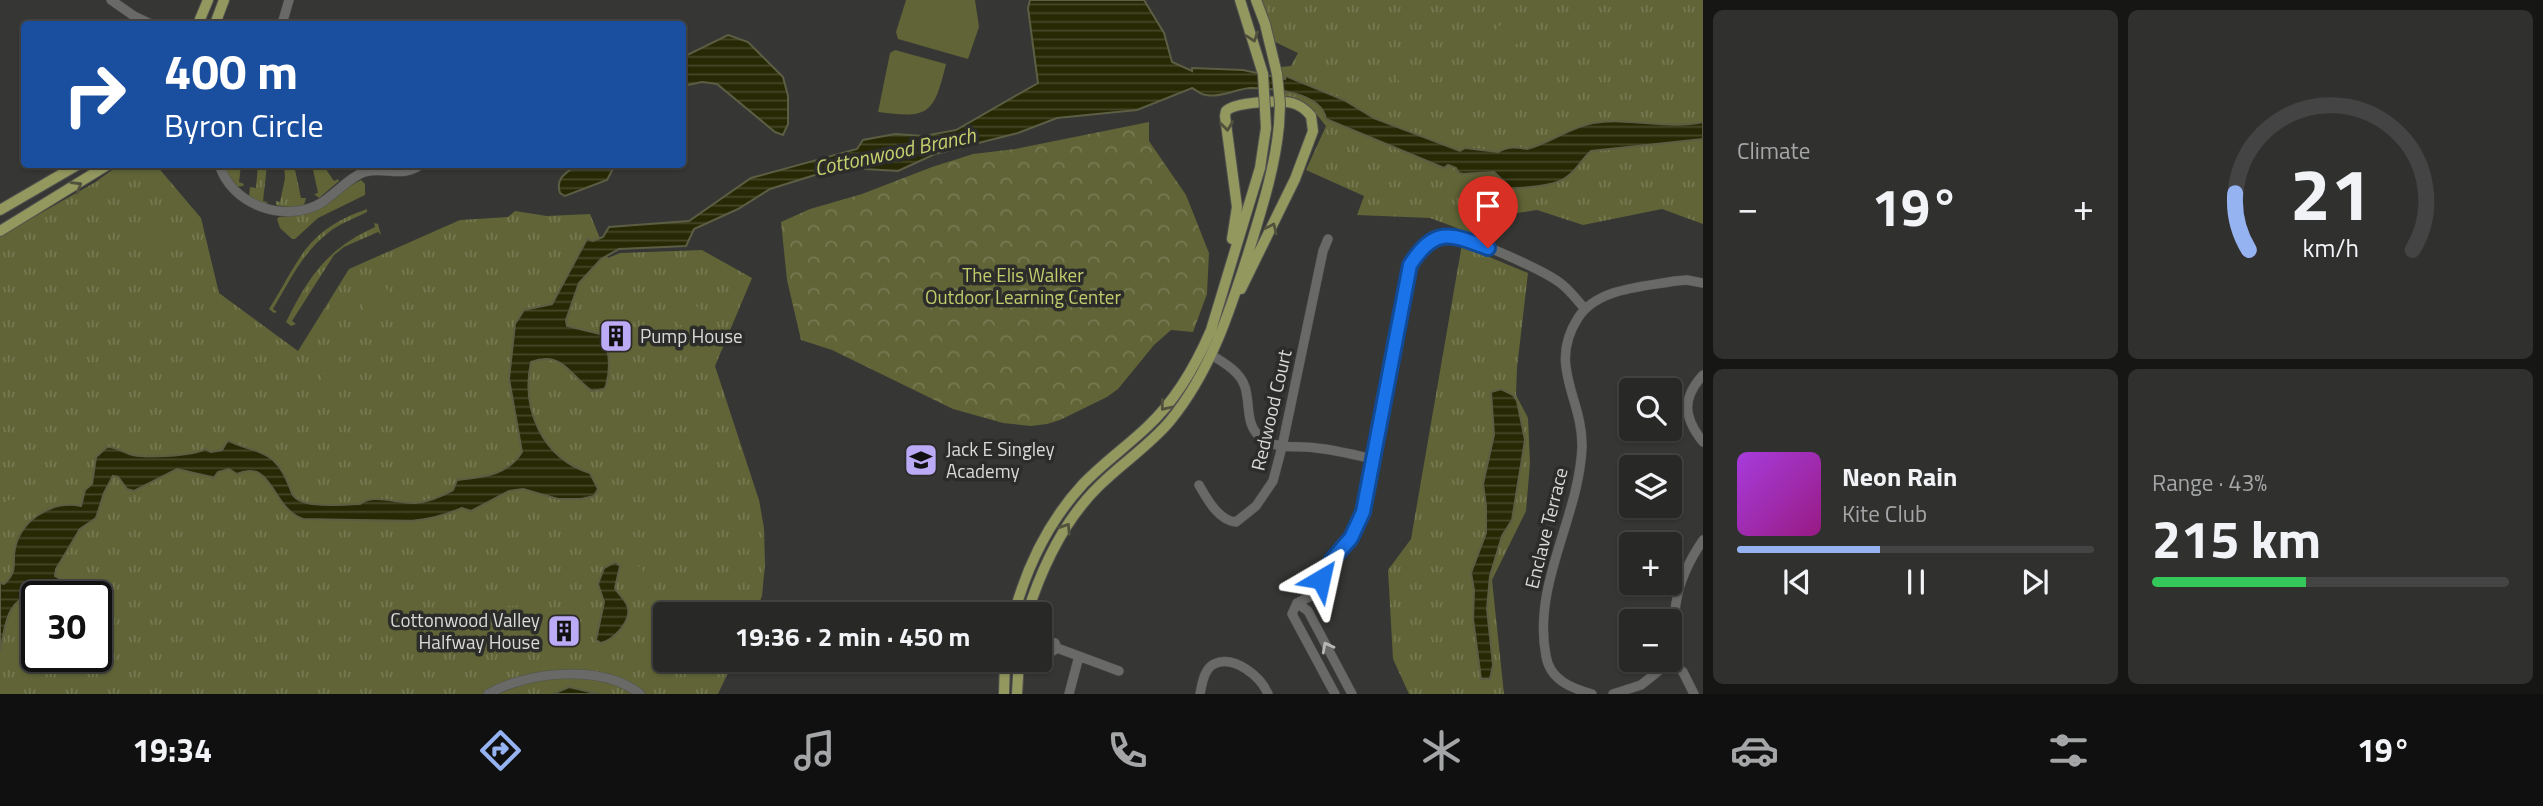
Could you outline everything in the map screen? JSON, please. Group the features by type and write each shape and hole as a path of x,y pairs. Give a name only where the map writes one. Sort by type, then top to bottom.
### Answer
{"main road":[{"path":"199,21 208,0"},
{"path":"216,21 224,0"},
{"path":"1018,602 1047,531 1066,506 1106,461 1161,412 1207,353 1227,272 1260,168 1266,128 1263,74 1240,0"},
{"path":"1229,310 1269,183 1279,125 1278,74 1256,0"},
{"path":"1031,602 1054,547 1080,508 1097,488 1160,432 1196,385 1207,353 1250,274 1280,211 1313,131 1311,116 1300,106 1285,103 1236,104 1227,111 1225,116 1237,207 1227,272"},
{"path":"0,210 72,168"},
{"path":"0,230 103,168"},
{"path":"46,184 55,199"},
{"path":"1023,584 1035,589"},
{"path":"1004,694 1005,672"},
{"path":"1017,694 1018,672"}],"street":[{"path":"111,0 146,21"},
{"path":"283,21 289,0"},
{"path":"221,168 229,186 243,198 264,207 287,212 320,204 365,172 412,172 417,168"},
{"path":"1335,694 1292,614 1297,603 1309,597 1332,560 1351,538 1363,512 1410,265 1430,242 1444,235 1465,239 1550,277 1585,309 1605,296 1629,290 1680,281 1703,283"},
{"name":"Redwood Court","path":"1199,485 1221,516 1229,522 1236,522 1256,506 1273,481 1323,251 1328,239"},
{"name":"Enclave Terrace","path":"1585,309 1571,330 1565,355 1567,381 1578,412 1582,449 1569,517 1546,592 1544,642 1546,659 1555,677 1572,689 1592,694"},
{"path":"1207,353 1241,380 1245,387 1251,426 1268,442 1282,447 1313,447 1374,459"},
{"path":"1703,375 1694,386 1687,406 1688,418 1703,442"},
{"path":"1677,609 1678,593 1688,564 1703,540"},
{"path":"1297,603 1308,611 1352,694"},
{"path":"1052,642 1057,649"},
{"path":"1052,651 1057,649 1119,671"},
{"path":"1069,694 1079,656"},
{"path":"1200,694 1206,672 1212,665 1220,663 1253,672 1268,694"},
{"path":"1682,671 1694,694"},
{"path":"1612,694 1641,685 1658,672"},
{"path":"488,694 522,679 545,674 569,674 607,680 640,694"}],"green space":[{"path":"906,0 975,0 979,27 968,59 898,39 896,32"},
{"path":"1261,0 1703,0 1703,224 1662,209 1583,225 1537,210 1497,216 1482,254 1528,273 1516,395 1528,418 1530,463 1526,511 1492,580 1504,694 1409,694 1393,659 1388,570 1411,539 1462,244 1457,228 1430,218 1357,215 1364,196 1306,170 1326,126 1303,102 1284,96 1280,67 1291,66 1298,53 1275,42"},
{"path":"1507,20 1514,31 1522,35 1519,44 1508,45 1498,38 1496,29"},
{"path":"895,50 946,64 933,103 919,113 878,112 890,53"},
{"path":"1401,67 1423,83 1415,92 1399,81 1396,70"},
{"name":"The Elis Walker Outdoor Learning Center","path":"1149,122 1149,141 1186,195 1209,253 1207,294 1193,332 1171,330 1154,345 1118,389 1107,397 1047,424 1031,426 1003,423 953,409 832,350 801,340 787,280 781,222 810,209 862,194 973,154 1015,149"},
{"path":"115,168 159,168 201,218 219,293 298,351 349,269 460,220 508,217 515,211 547,216 590,214 608,258 620,253 702,250 752,278 715,366 759,500 764,528 762,596 760,602 653,602 653,672 728,672 718,694 0,694 0,236 94,183"},
{"path":"223,168 241,168 239,182 244,184 235,187"},
{"path":"258,168 267,168 263,201 268,202 265,204 249,197 250,187 256,188"},
{"path":"284,168 295,168 301,198 306,198 304,205 293,208 276,205 276,201 280,202"},
{"path":"313,168 325,168 334,181 339,181 319,198 314,194 318,193"},
{"path":"361,180 365,184 365,195 318,218 295,239 280,228 277,219 279,217 293,216 314,209"},
{"path":"367,209 367,212 337,226 319,241 291,278 273,309 277,312 269,309 298,261 317,237 346,218"},
{"path":"374,223 378,224 381,235 378,232 344,247 334,255 292,321 296,324 291,326 286,322 311,278 321,266 344,244 375,227"},
{"path":"157,224 163,224 165,236 155,255 146,250 146,239"},
{"path":"378,286 389,292 387,301 373,312 363,310 362,303"},
{"path":"686,307 698,307 700,314 685,331 679,323 681,315"},
{"path":"328,371 346,377 348,383 333,389 323,389 321,375"},
{"path":"174,481 184,484 184,490 180,494 146,503 144,500 152,490"},
{"path":"11,499 24,505 25,512 17,519 0,518 0,505"},
{"path":"635,565 641,567 652,590 648,596 627,593 629,569"},
{"path":"516,587 525,594 524,603 515,606 496,605 494,596"}],"water":[{"name":"Cottonwood Branch","path":"1030,0 1144,0 1164,33 1172,62 1192,71 1192,68 1243,70 1285,79 1286,76 1344,100 1374,118 1460,151 1465,148 1498,152 1512,148 1527,149 1585,125 1621,121 1676,125 1703,122 1703,139 1591,151 1563,180 1540,186 1508,189 1507,184 1494,172 1459,173 1456,168 1448,165 1444,168 1326,119 1315,103 1294,93 1250,88 1211,96 1192,88 1137,110 1057,118 1018,133 935,154 898,171 865,169 860,161 770,189 738,209 694,229 686,246 619,249 601,259 579,283 566,320 567,326 600,334 609,359 606,386 604,389 592,391 559,362 542,359 531,362 529,397 539,430 548,444 573,466 590,473 598,489 594,496 558,499 523,489 509,491 471,511 462,508 444,515 412,521 303,519 284,505 265,478 258,473 249,471 237,474 229,469 218,472 213,479 177,469 134,491 127,489 118,477 113,476 96,518 80,529 56,569 55,576 62,581 21,581 21,599 8,615 0,651 0,583 4,584 12,574 14,555 22,532 29,523 47,510 58,506 81,506 85,490 92,484 96,457 107,447 139,456 170,456 205,449 211,452 222,450 228,440 273,460 296,498 303,502 323,505 360,504 372,499 420,502 453,490 457,480 501,471 522,452 509,379 515,324 524,310 552,304 587,239 593,241 603,237 609,227 689,221 751,178 857,149 863,140 895,134 924,136 956,130 1038,83 1028,8"},
{"path":"728,35 748,42 783,77 788,96 788,124 783,135 775,132 717,84 702,82 686,85 686,56"},
{"path":"572,168 613,168 607,180 565,196 560,193 559,183 565,173"},
{"path":"1501,389 1513,395 1517,401 1525,440 1512,520 1502,536 1490,576 1487,609 1493,665 1490,679 1481,679 1473,619 1474,590 1471,573 1486,533 1483,484 1494,435 1491,392"},
{"path":"615,562 620,566 615,588 628,608 627,619 620,630 601,643 596,640 604,602 598,584 604,568"},
{"path":"569,687 599,694 553,694"}],"place":[{"name":"Pump House","path":"616,336"},
{"name":"Jack E Singley Academy","path":"921,460"},
{"name":"Cottonwood Valley Halfway House","path":"564,631"}],"route":[{"path":"1321,579 1332,560 1351,538 1363,512 1410,265 1430,242 1444,235 1465,239 1488,248"}]}
